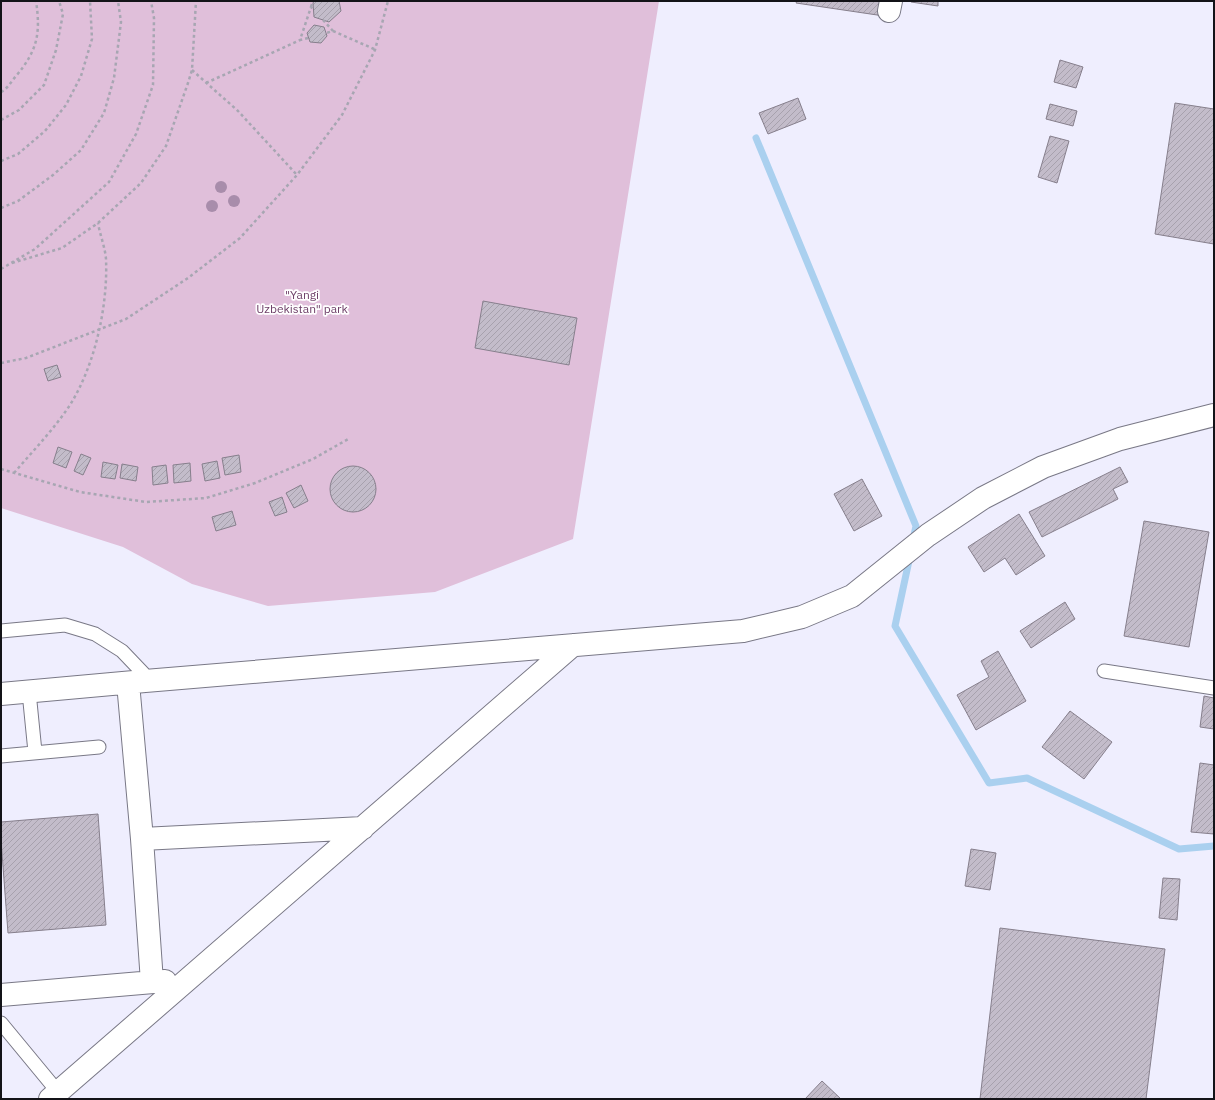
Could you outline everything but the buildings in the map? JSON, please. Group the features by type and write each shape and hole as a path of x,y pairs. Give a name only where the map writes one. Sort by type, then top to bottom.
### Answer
{"street":[{"path":"1,694 573,645 743,632 802,617 852,596 928,535 983,498 1043,467 1120,439 1214,415"},
{"path":"54,1095 573,645"},
{"path":"137,682 142,839 152,982"},
{"path":"142,839 363,828"},
{"path":"1,994 188,980"}],"lane":[{"path":"1,631 65,626 95,634 122,651 143,672 137,682"},
{"path":"1104,671 1214,688"},
{"path":"29,692 35,752"},
{"path":"1,756 99,747"},
{"path":"1,1023 54,1095"}],"path":[{"path":"1,92 22,69 35,49 39,20 36,1"},
{"path":"1,120 19,110 44,85 56,50 63,14 59,1"},
{"path":"1,161 18,154 46,131 66,105 81,76 92,39 90,1"},
{"path":"1,208 18,201 53,175 81,150 104,112 114,78 120,22 118,1"},
{"path":"1,269 35,249 109,182 136,134 153,85 154,18 151,1"},
{"path":"12,263 62,248 98,223 141,183 166,146 192,70 196,1"},
{"path":"300,40 312,8 313,1"},
{"path":"1,364 26,358 126,318 188,278 240,238 297,175 342,115 375,50 388,1"},
{"path":"323,20 333,31 375,50"},
{"path":"326,33 333,31"},
{"path":"206,83 300,40 308,38"},
{"path":"192,70 238,111 297,175"},
{"path":"14,473 53,428 70,404 86,371 100,329 105,299 106,258 98,223"},
{"path":"1,469 80,492 146,502 206,498 263,480 314,459 350,438"}],"green space":[{"name":"\"Yangi Uzbekistan\" park","path":"1,1 659,1 573,539 435,592 268,606 192,584 123,547 1,508"}],"waterway":[{"path":"756,138 916,526 913,540"},
{"path":"910,556 895,626 989,783 1027,778 1179,849 1214,846"}]}
